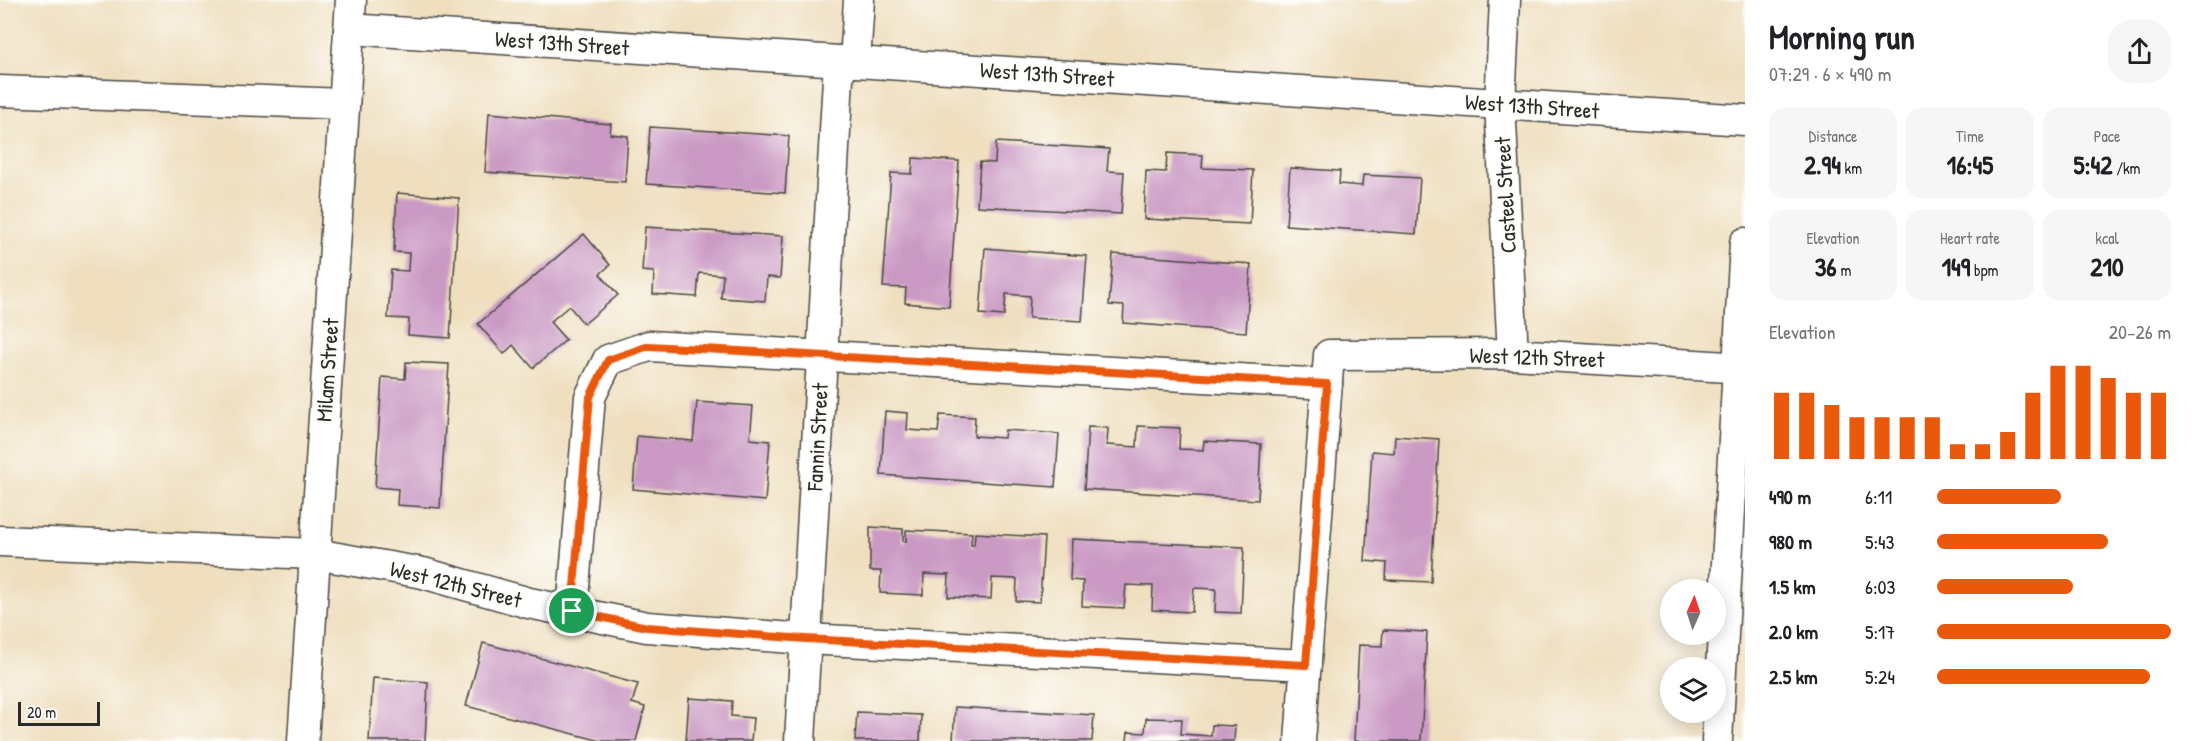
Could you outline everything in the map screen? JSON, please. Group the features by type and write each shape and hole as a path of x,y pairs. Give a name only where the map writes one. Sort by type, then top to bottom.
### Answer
{"street":[{"name":"Fannin Street","path":"800,741 822,357 848,61 859,0"},
{"name":"Casteel Street","path":"1505,0 1500,104 1514,354"},
{"name":"West 13th Street","path":"350,14 848,61 1745,120"},
{"name":"Milam Street","path":"303,741 350,14"},
{"path":"0,91 344,104"},
{"path":"1717,741 1742,368 1745,243"},
{"name":"West 12th Street","path":"572,611 590,397 608,360 649,346 822,357 1328,369 1514,354 1742,368"},
{"path":"1300,741 1328,369"},
{"name":"West 12th Street","path":"0,541 315,554 423,573 529,603 647,627 806,639 1306,665"}],"building":[{"path":"489,113 611,124 610,134 628,136 625,182 485,172"},
{"path":"650,127 789,136 785,193 646,184"},
{"path":"996,142 1109,149 1107,171 1124,172 1121,214 977,206 980,162 995,163"},
{"path":"1167,153 1203,155 1202,168 1253,170 1250,224 1144,219 1146,171 1166,172"},
{"path":"913,158 959,161 949,307 905,303 906,288 883,287 891,173 912,174"},
{"path":"1290,168 1340,171 1339,184 1362,186 1363,175 1420,178 1416,234 1286,225"},
{"path":"397,193 459,198 450,338 408,335 409,319 388,318 391,270 408,271 409,253 394,252"},
{"path":"645,227 783,236 780,278 767,277 765,301 721,298 723,275 699,273 697,297 653,294 654,272 642,271"},
{"path":"584,234 610,265 600,274 618,295 584,324 569,306 550,322 566,340 533,368 513,345 504,354 478,324"},
{"path":"985,248 1087,256 1082,321 1029,318 1030,296 1006,294 1004,316 980,314"},
{"path":"1113,254 1251,264 1246,332 1123,323 1124,306 1109,305"},
{"path":"406,362 449,364 440,508 397,505 398,489 375,487 382,377 405,379"},
{"path":"697,402 753,406 750,439 770,441 765,501 633,489 637,436 693,441"},
{"path":"885,411 908,413 907,430 938,432 940,415 975,417 974,436 1004,438 1005,430 1059,434 1055,487 881,475"},
{"path":"1138,426 1180,428 1179,449 1203,450 1204,441 1261,444 1258,500 1084,489 1088,427 1108,428 1107,445 1137,447"},
{"path":"1395,436 1439,439 1431,582 1386,580 1387,563 1365,561 1372,451 1394,453"},
{"path":"870,527 903,529 903,541 906,542 906,530 972,533 971,545 974,545 975,533 1044,537 1040,602 1016,601 1017,579 992,578 991,599 948,597 949,575 924,574 923,595 880,593 881,571 870,571"},
{"path":"1072,539 1244,547 1241,613 1215,612 1216,589 1194,588 1192,612 1152,610 1153,586 1126,585 1124,608 1082,606 1083,581 1070,580"},
{"path":"1383,630 1427,632 1421,741 1354,741 1359,645 1382,646"},
{"path":"483,643 638,684 632,703 645,707 636,741 601,741 466,706"},
{"path":"373,678 428,682 425,741 369,741"},
{"path":"689,698 732,701 731,716 753,718 751,741 686,741"},
{"path":"955,707 1094,715 1092,741 953,741"},
{"path":"857,712 921,715 920,741 855,741"},
{"path":"1146,718 1182,719 1181,734 1211,736 1212,725 1235,726 1234,741 1127,741 1128,732 1145,733"}],"route":[{"path":"649,346 1327,384 1306,665 806,639 647,627 572,611 590,397 608,360 649,346"}]}
